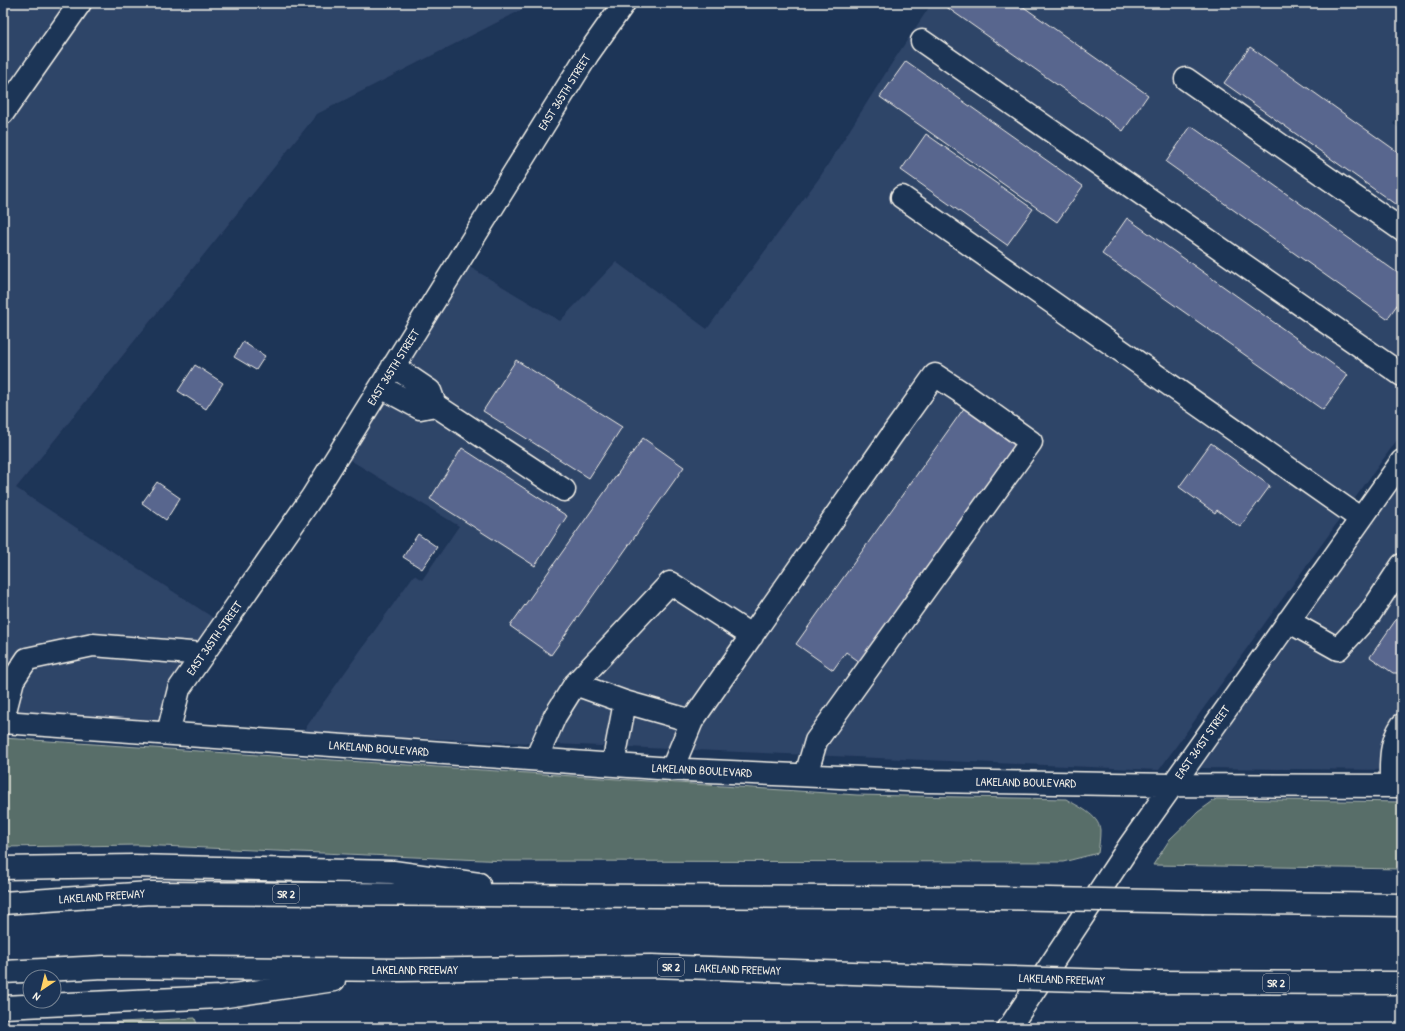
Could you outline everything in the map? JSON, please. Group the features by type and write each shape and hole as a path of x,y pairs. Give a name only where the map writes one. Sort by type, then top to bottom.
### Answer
{"main road":[{"path":"3,113 80,3"},
{"name":"EAST 365TH STREET","path":"168,733 179,689 312,497 588,54 624,3"},
{"path":"922,41 1402,375"},
{"path":"1186,80 1402,230"},
{"path":"902,197 1361,519"},
{"path":"393,366 430,391 435,405 564,490"},
{"path":"672,769 692,721 887,441 935,375 1031,442 816,741 806,775"},
{"path":"380,387 420,408 435,405"},
{"name":"EAST 361ST STREET","path":"1009,1028 1130,845 1288,621 1361,519 1394,489 1402,461"},
{"path":"1288,621 1338,649 1369,615 1402,565"},
{"path":"536,759 555,716 576,684 670,583 752,636"},
{"path":"3,721 13,680 27,659 93,645 203,654"},
{"path":"576,684 625,702 692,721"},
{"path":"614,765 625,702"},
{"name":"LAKELAND BOULEVARD","path":"3,721 672,769 928,781 1396,786"},
{"path":"1396,786 1391,751 1397,733 1402,725"},
{"path":"3,868 133,866 393,872 570,896"},
{"name":"LAKELAND FREEWAY","path":"3,903 150,893 993,898 1402,906"},
{"name":"LAKELAND FREEWAY","path":"3,972 104,967 401,970 651,966 1150,982 1402,983"},
{"path":"3,1007 220,997 401,970"}],"shaded area":[{"path":"3,3 535,3 317,114 16,488 215,619 169,683 161,725 3,713"},
{"path":"932,3 1402,3 1402,110 1393,124 1402,130 1402,433 1159,770 302,733 414,575 422,580 459,526 342,455 463,263 560,321 616,262 707,329 820,177"},
{"path":"1400,481 1402,482 1402,770 1200,768 1226,727"}],"green space":[{"path":"3,738 857,795 1066,799 1092,815 1099,825 1098,853 1063,862 506,861 138,845 3,847"},
{"path":"1216,799 1402,802 1402,869 1153,865 1170,839 1198,812"},
{"path":"195,1018 198,1028 11,1028"}],"building":[{"path":"947,3 1018,3 1148,95 1123,131 945,6"},
{"path":"1250,47 1402,155 1402,209 1224,83"},
{"path":"906,61 1083,186 1057,222 880,97"},
{"path":"1191,126 1402,276 1402,298 1387,319 1166,162"},
{"path":"926,134 1033,209 1007,245 901,170"},
{"path":"1127,218 1348,375 1323,410 1102,254"},
{"path":"243,342 265,356 256,370 234,357"},
{"path":"516,360 622,427 589,478 483,411"},
{"path":"195,365 223,383 206,409 178,391"},
{"path":"967,404 1021,443 864,665 846,652 833,670 796,644"},
{"path":"643,438 684,467 551,655 510,626"},
{"path":"1211,443 1270,486 1240,527 1217,510 1215,513 1179,487"},
{"path":"462,448 567,516 535,566 430,499"},
{"path":"157,482 180,498 166,520 142,503"},
{"path":"418,534 437,547 422,569 403,557"},
{"path":"1402,611 1402,673 1393,673 1370,657"}]}
